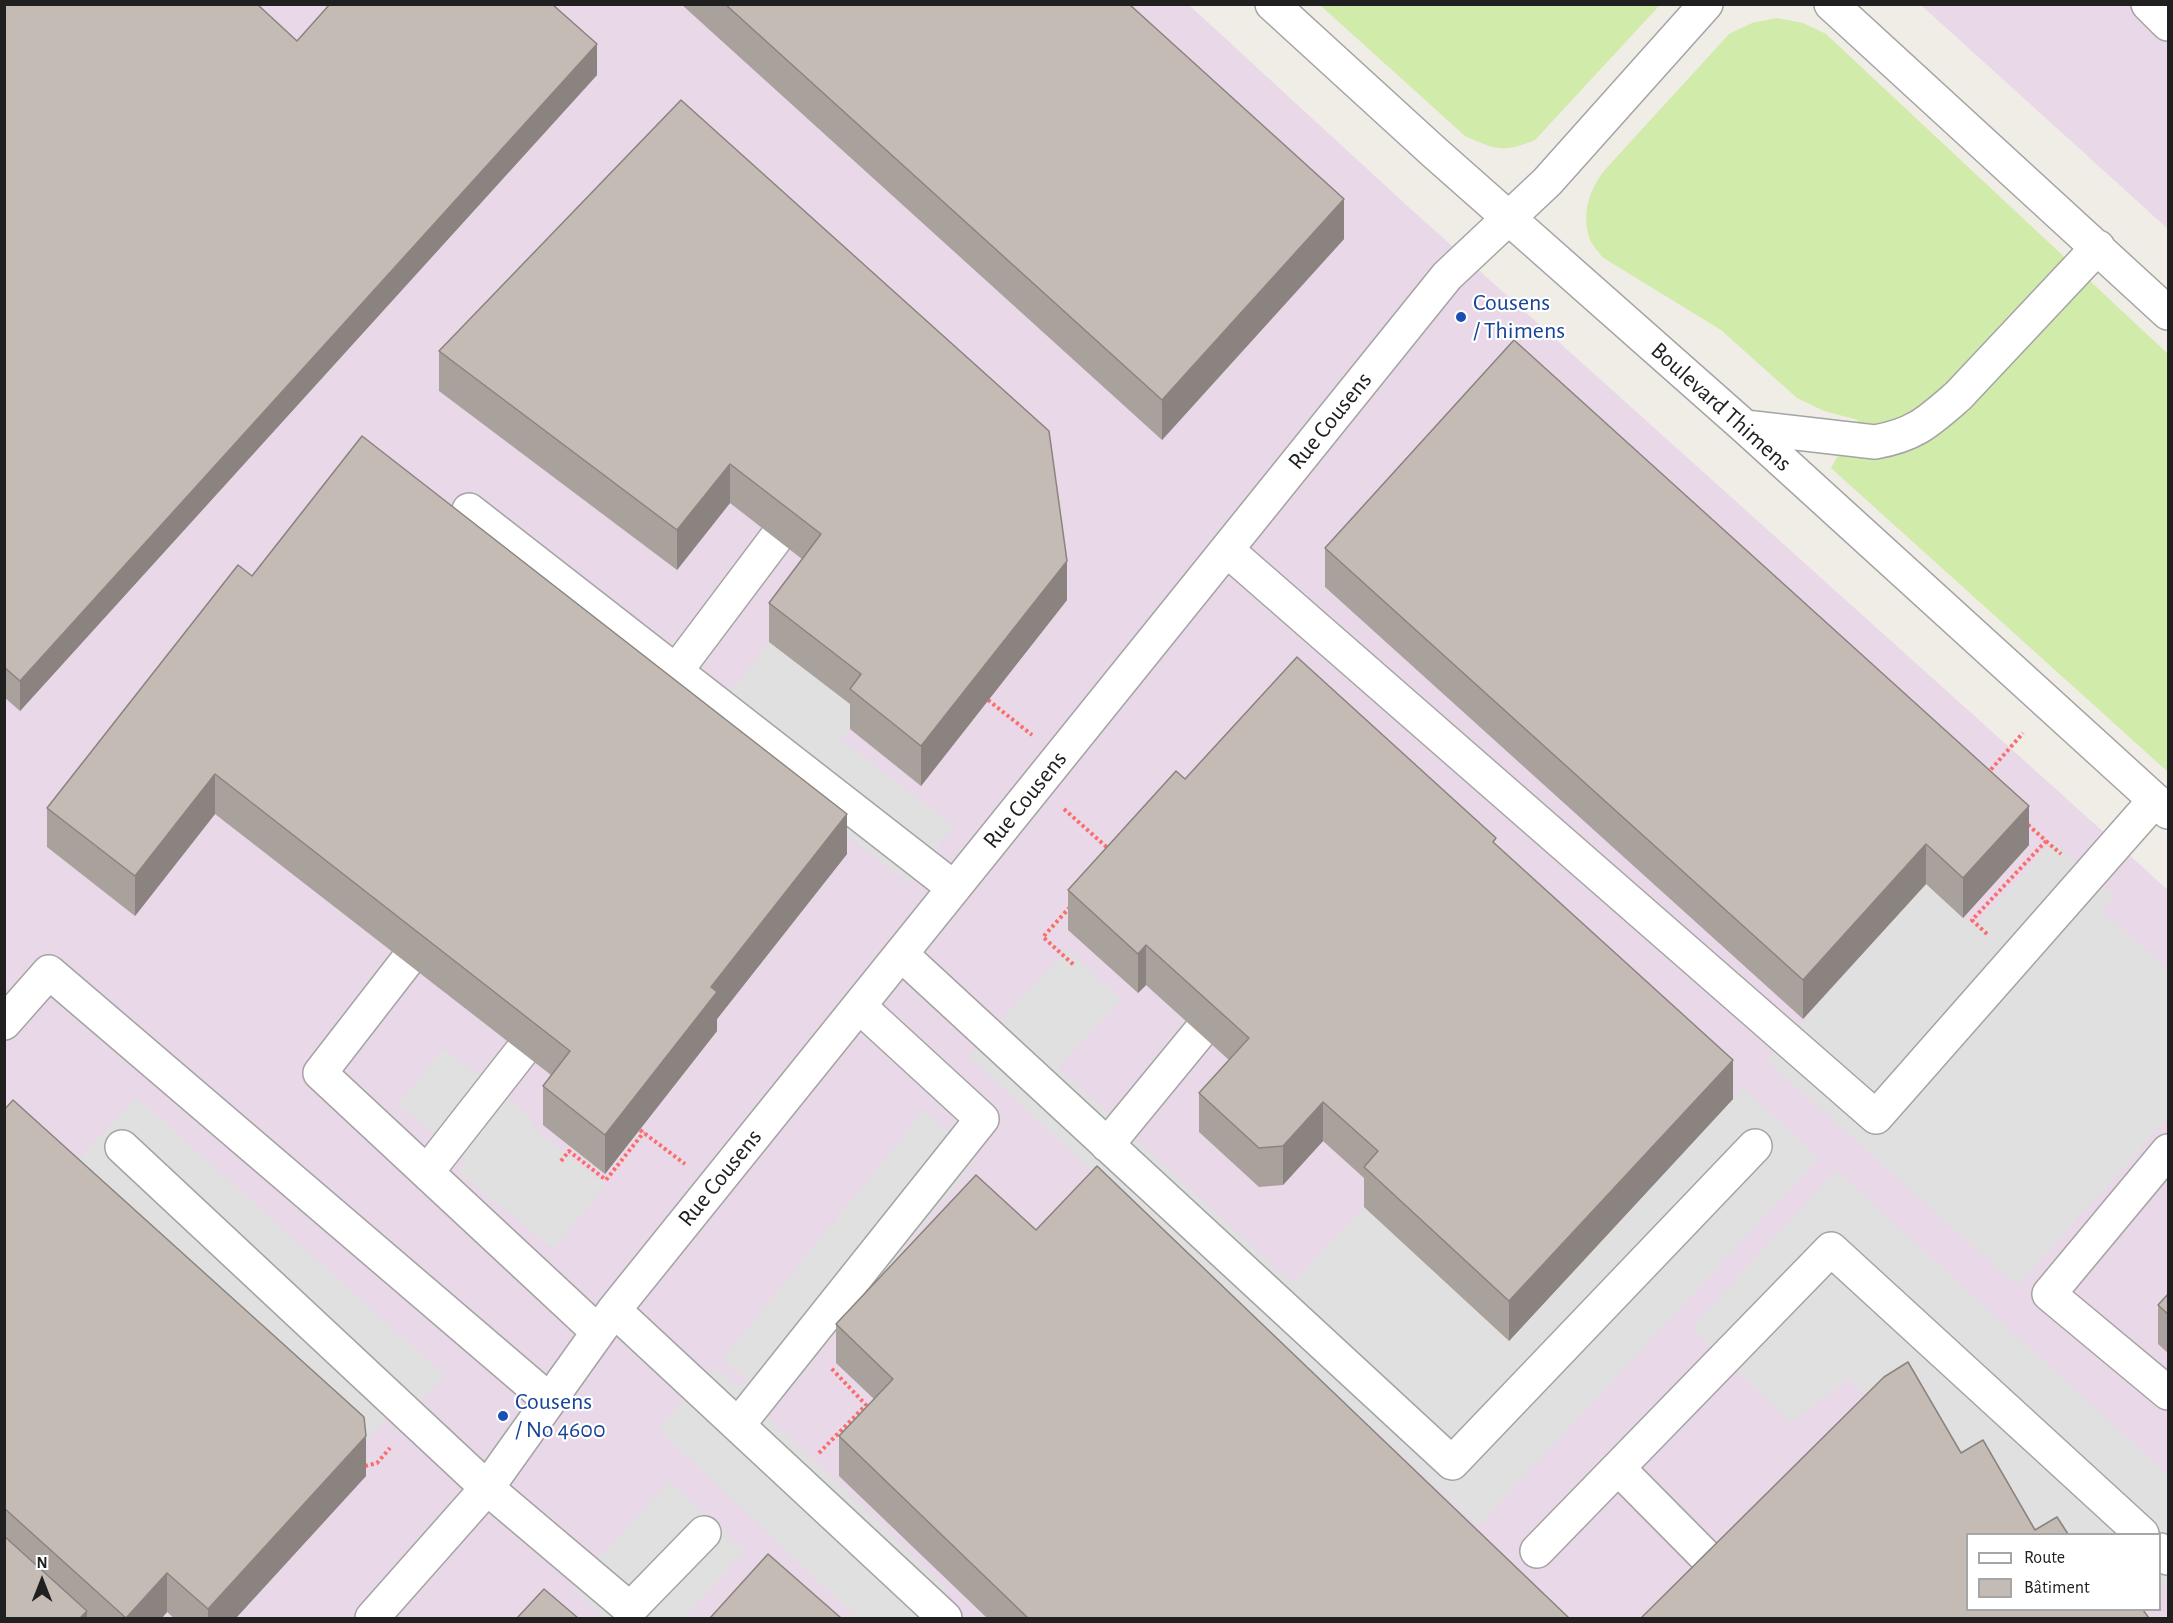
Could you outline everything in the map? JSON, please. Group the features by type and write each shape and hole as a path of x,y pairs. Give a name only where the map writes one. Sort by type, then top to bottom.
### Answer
{"street":[{"name":"Boulevard Thimens","path":"1272,4 2162,806"},
{"name":"Rue Cousens","path":"372,1618 487,1488 605,1320 1447,276 1547,182 1706,4"},
{"path":"1831,4 2169,312"},
{"path":"2148,4 2169,24"},
{"path":"1745,428 1875,442 1913,432 1958,396 2098,247"},
{"path":"470,510 954,888"},
{"path":"676,671 776,538"},
{"path":"1227,550 1876,1118 2162,806"},
{"path":"901,954 1452,1463 1755,1146"},
{"path":"406,962 320,1073 427,1172 605,1320 738,1425 945,1618"},
{"path":"4,1023 49,972 548,1400"},
{"path":"738,1425 982,1119 859,1006"},
{"path":"1107,1145 1199,1033"},
{"path":"427,1172 521,1052"},
{"path":"122,1147 487,1488 630,1609 704,1533"},
{"path":"2169,1151 2049,1294 2169,1393"},
{"path":"1537,1551 1832,1249 2141,1533"},
{"path":"1618,1468 1724,1575"}],"path":[{"path":"988,700 1038,740"},
{"path":"1980,781 2023,733"},
{"path":"1066,810 1113,854"},
{"path":"1977,924 1972,920 2046,841 2021,818"},
{"path":"1075,901 1043,937 1075,966"},
{"path":"561,1161 570,1151 606,1180 642,1131 690,1168"},
{"path":"826,1363 866,1405"},
{"path":"813,1460 872,1398"},
{"path":"365,1466 377,1463 396,1440"}],"shaded area":[{"path":"5,5 1189,5 1403,202 2168,890 2168,1618 5,1618"},
{"path":"1921,5 2168,5 2168,229"},
{"path":"769,642 861,713 841,740 954,826 910,884 704,726"},
{"path":"2052,841 2114,896 2102,911 2168,970 2168,1119 2017,1286 1767,1061 1926,884 1974,927"},
{"path":"1067,949 1121,999 1058,1067 1292,1283 1364,1207 1509,1340 1743,1088 1819,1158 1478,1526 968,1056"},
{"path":"444,1048 534,1120 530,1125 606,1185 554,1249 457,1172 466,1160 398,1105"},
{"path":"137,1097 445,1376 398,1427 387,1418 366,1442 67,1172"},
{"path":"924,1110 978,1158 768,1416 947,1589 921,1618 857,1618 658,1429 716,1367 735,1385 743,1385 748,1380 723,1359"},
{"path":"1836,1170 2168,1475 2168,1592 2161,1585 2161,1533 2014,1533 1884,1416 1850,1379 1791,1422 1691,1328"},
{"path":"669,1481 745,1551 683,1618 605,1618 572,1588"}],"green space":[{"path":"1320,5 1660,5 1535,140 1515,147 1500,148 1465,136"},
{"path":"1777,18 1803,23 1826,34 2168,354 2168,772 1831,468 1858,420 1824,411 1797,398 1721,330 1602,257 1591,242 1586,219 1588,203 1603,172 1729,34 1752,23"}],"building":[{"path":"4,4 257,4 297,41 330,4 552,4 597,44 20,681 4,667"},
{"path":"725,4 1129,4 1344,199 1162,400"},
{"path":"681,100 1049,431 1067,561 921,746 850,689 861,674 769,603 821,534 730,464 677,530 439,351"},
{"path":"1514,340 2029,806 1963,878 1926,844 1803,980 1325,548"},
{"path":"362,436 847,814 711,987 717,992 605,1135 543,1086 570,1051 215,774 135,876 47,808 238,565 252,576"},
{"path":"1297,657 1496,838 1493,842 1733,1060 1509,1301 1364,1167 1378,1151 1323,1102 1283,1146 1259,1148 1199,1093 1249,1038 1146,945 1138,954 1068,890 1176,771 1185,779"},
{"path":"13,1100 364,1417 366,1436 208,1609 167,1573 126,1618 4,1508 4,1110"},
{"path":"1097,1166 1569,1618 1028,1618 839,1436 893,1379 836,1324 976,1175 1036,1230"},
{"path":"2169,1293 2169,1315 2158,1305"},
{"path":"1908,1362 1961,1453 1983,1440 2035,1530 2057,1517 2067,1533 1966,1533 1966,1611 2144,1611 2149,1618 1641,1618 1884,1377"},
{"path":"4,1536 87,1611 80,1618 4,1618"},
{"path":"768,1554 841,1618 710,1618"},
{"path":"544,1589 578,1618 517,1618"}],"place":[{"name":"Cousens / Thimens","path":"1461,317"},
{"name":"Cousens / No 4600","path":"503,1416"}]}
